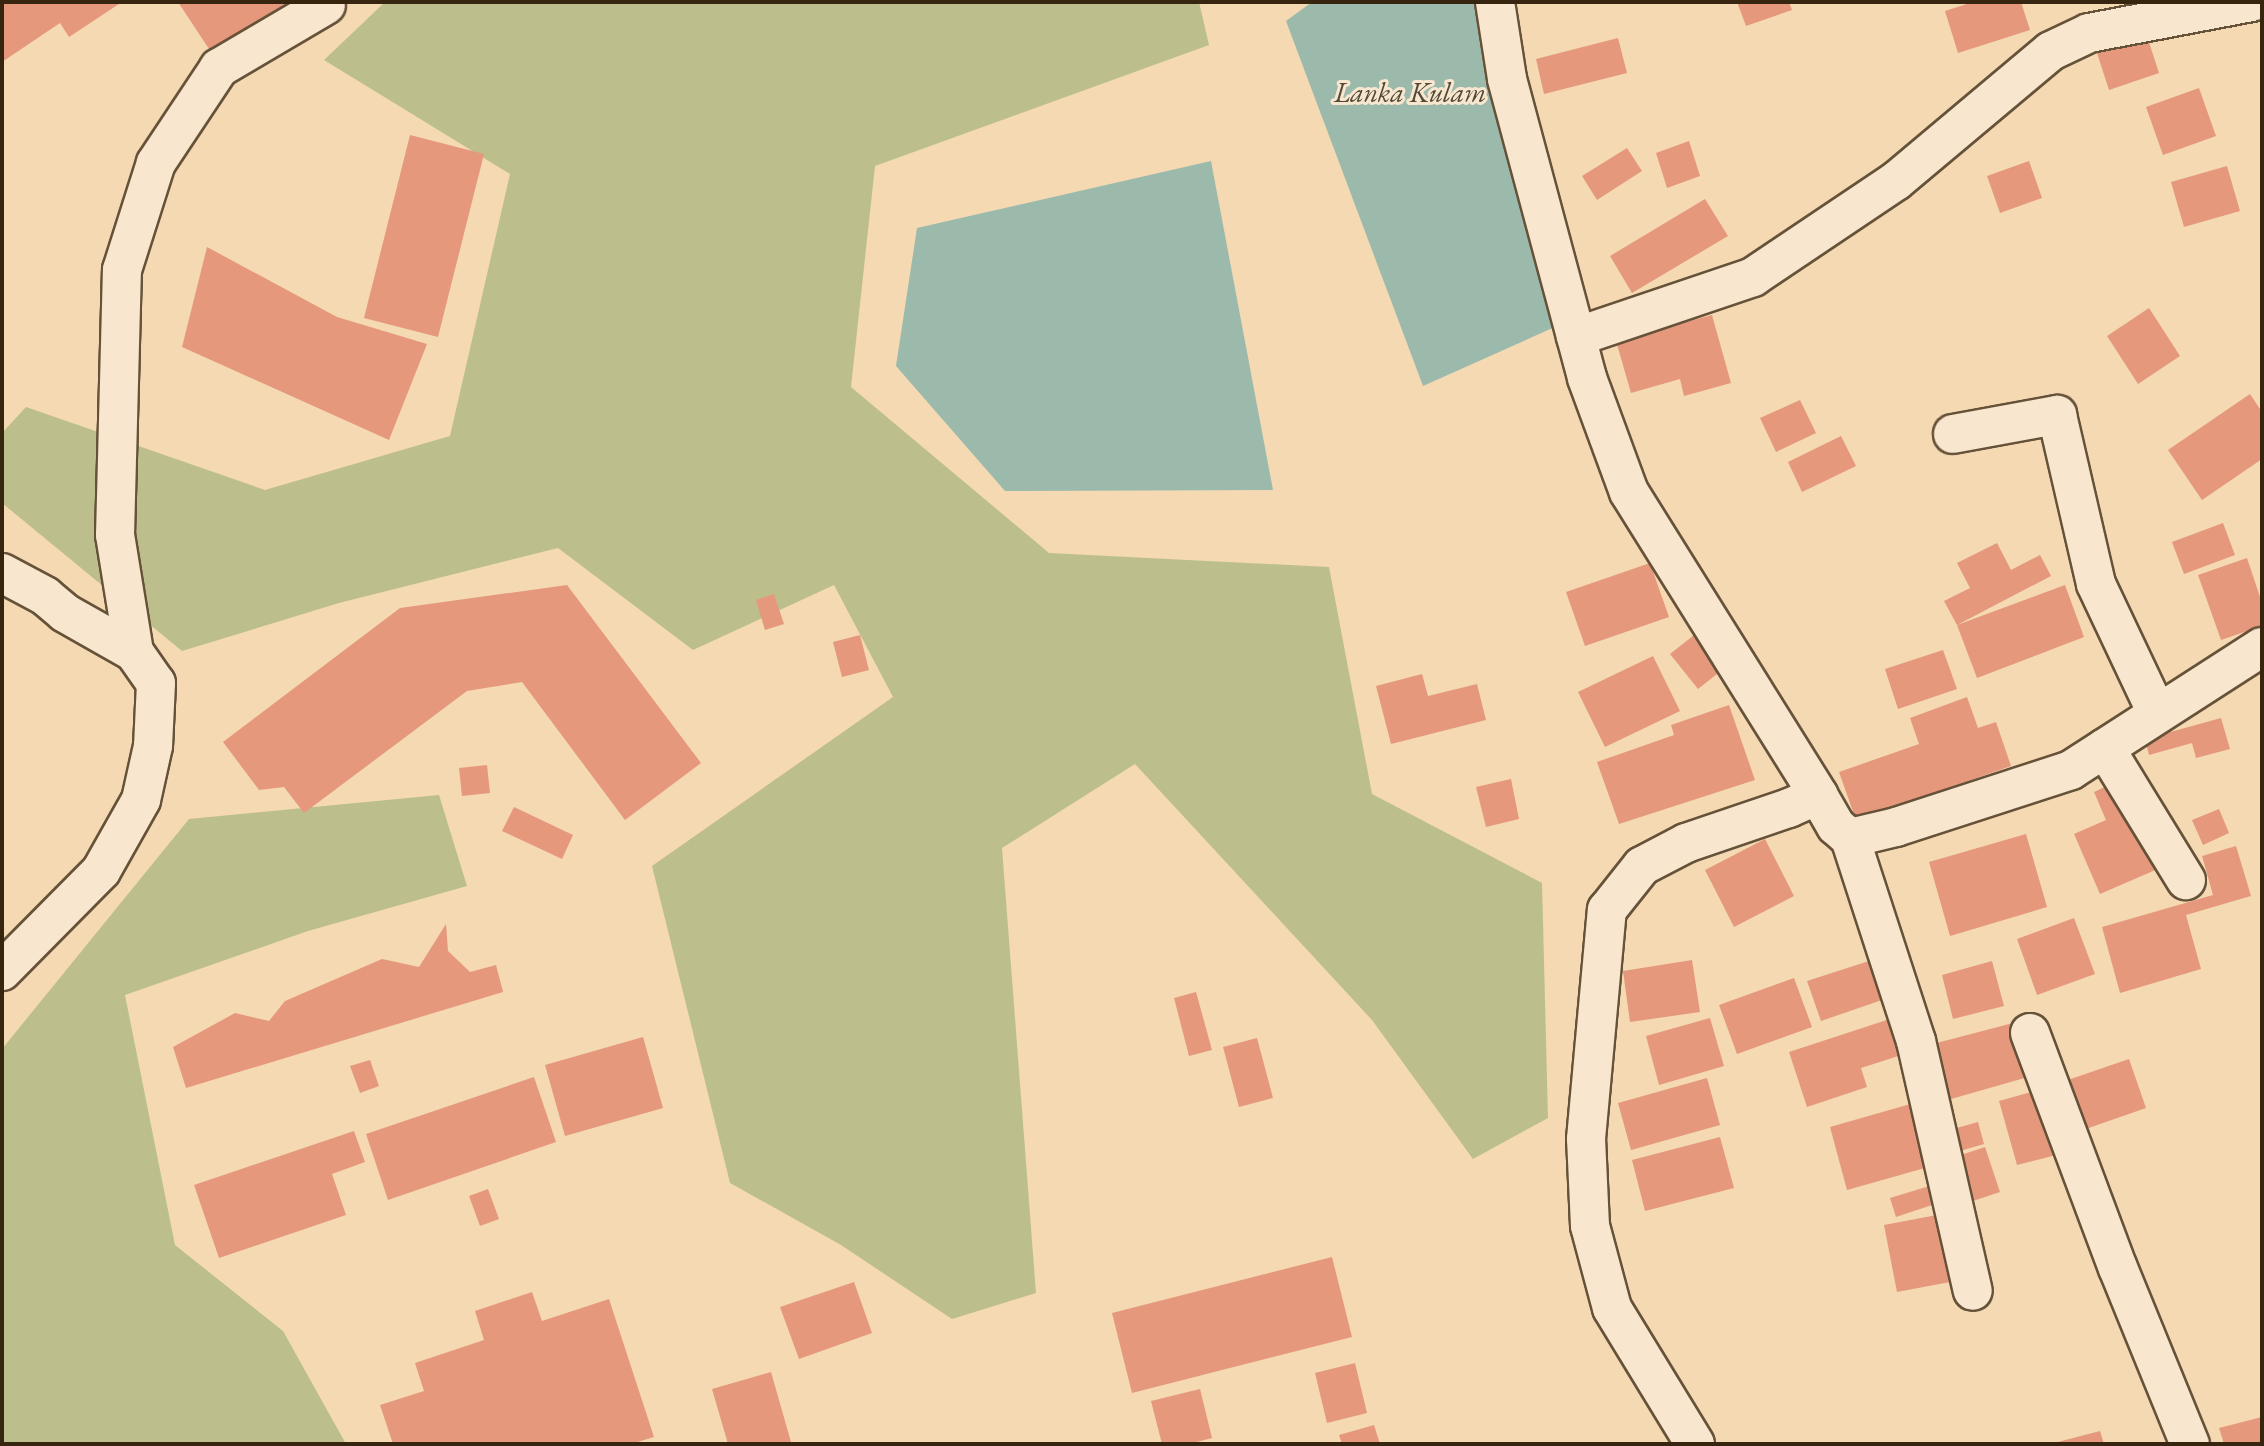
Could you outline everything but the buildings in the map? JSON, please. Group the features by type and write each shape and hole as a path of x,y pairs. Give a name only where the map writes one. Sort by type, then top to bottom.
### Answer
{"street":[{"path":"1495,2 1507,79 1587,378 1629,492 1836,826 1850,838 1916,1041 1973,1291"},
{"path":"1576,337 1753,277 1896,181 2051,51 2090,33 2252,2"},
{"path":"134,652 115,535 122,270 156,163 219,68 326,5"},
{"path":"1953,434 2057,415 2096,583 2157,713"},
{"path":"2,573 45,596 65,613 134,652 156,683 153,746 141,800 101,871 2,971"},
{"path":"1850,838 1896,827 2071,770 2262,647"},
{"path":"2105,748 2186,880"},
{"path":"1695,1444 1612,1308 1590,1226 1586,1139 1606,910 1643,866 1664,854 1686,843 1789,808 1818,795"},
{"path":"2029,1033 2118,1268 2190,1444"}],"green space":[{"path":"385,2 1199,2 1209,45 875,166 851,387 1049,553 1329,567 1372,794 1542,883 1548,1118 1473,1159 1372,1020 1135,764 1002,848 1036,1293 952,1319 841,1245 730,1183 652,866 893,697 834,585 693,650 558,548 339,603 182,651 2,503 2,433 26,407 265,490 450,436 510,174 324,60"},
{"path":"439,795 467,886 308,931 125,995 175,1245 283,1331 346,1444 2,1444 2,1049 189,819"}],"water":[{"name":"Lanka Kulam","path":"1312,2 1483,2 1557,326 1423,386 1286,21"},
{"path":"1211,161 1273,490 1005,491 896,366 917,228"}]}
